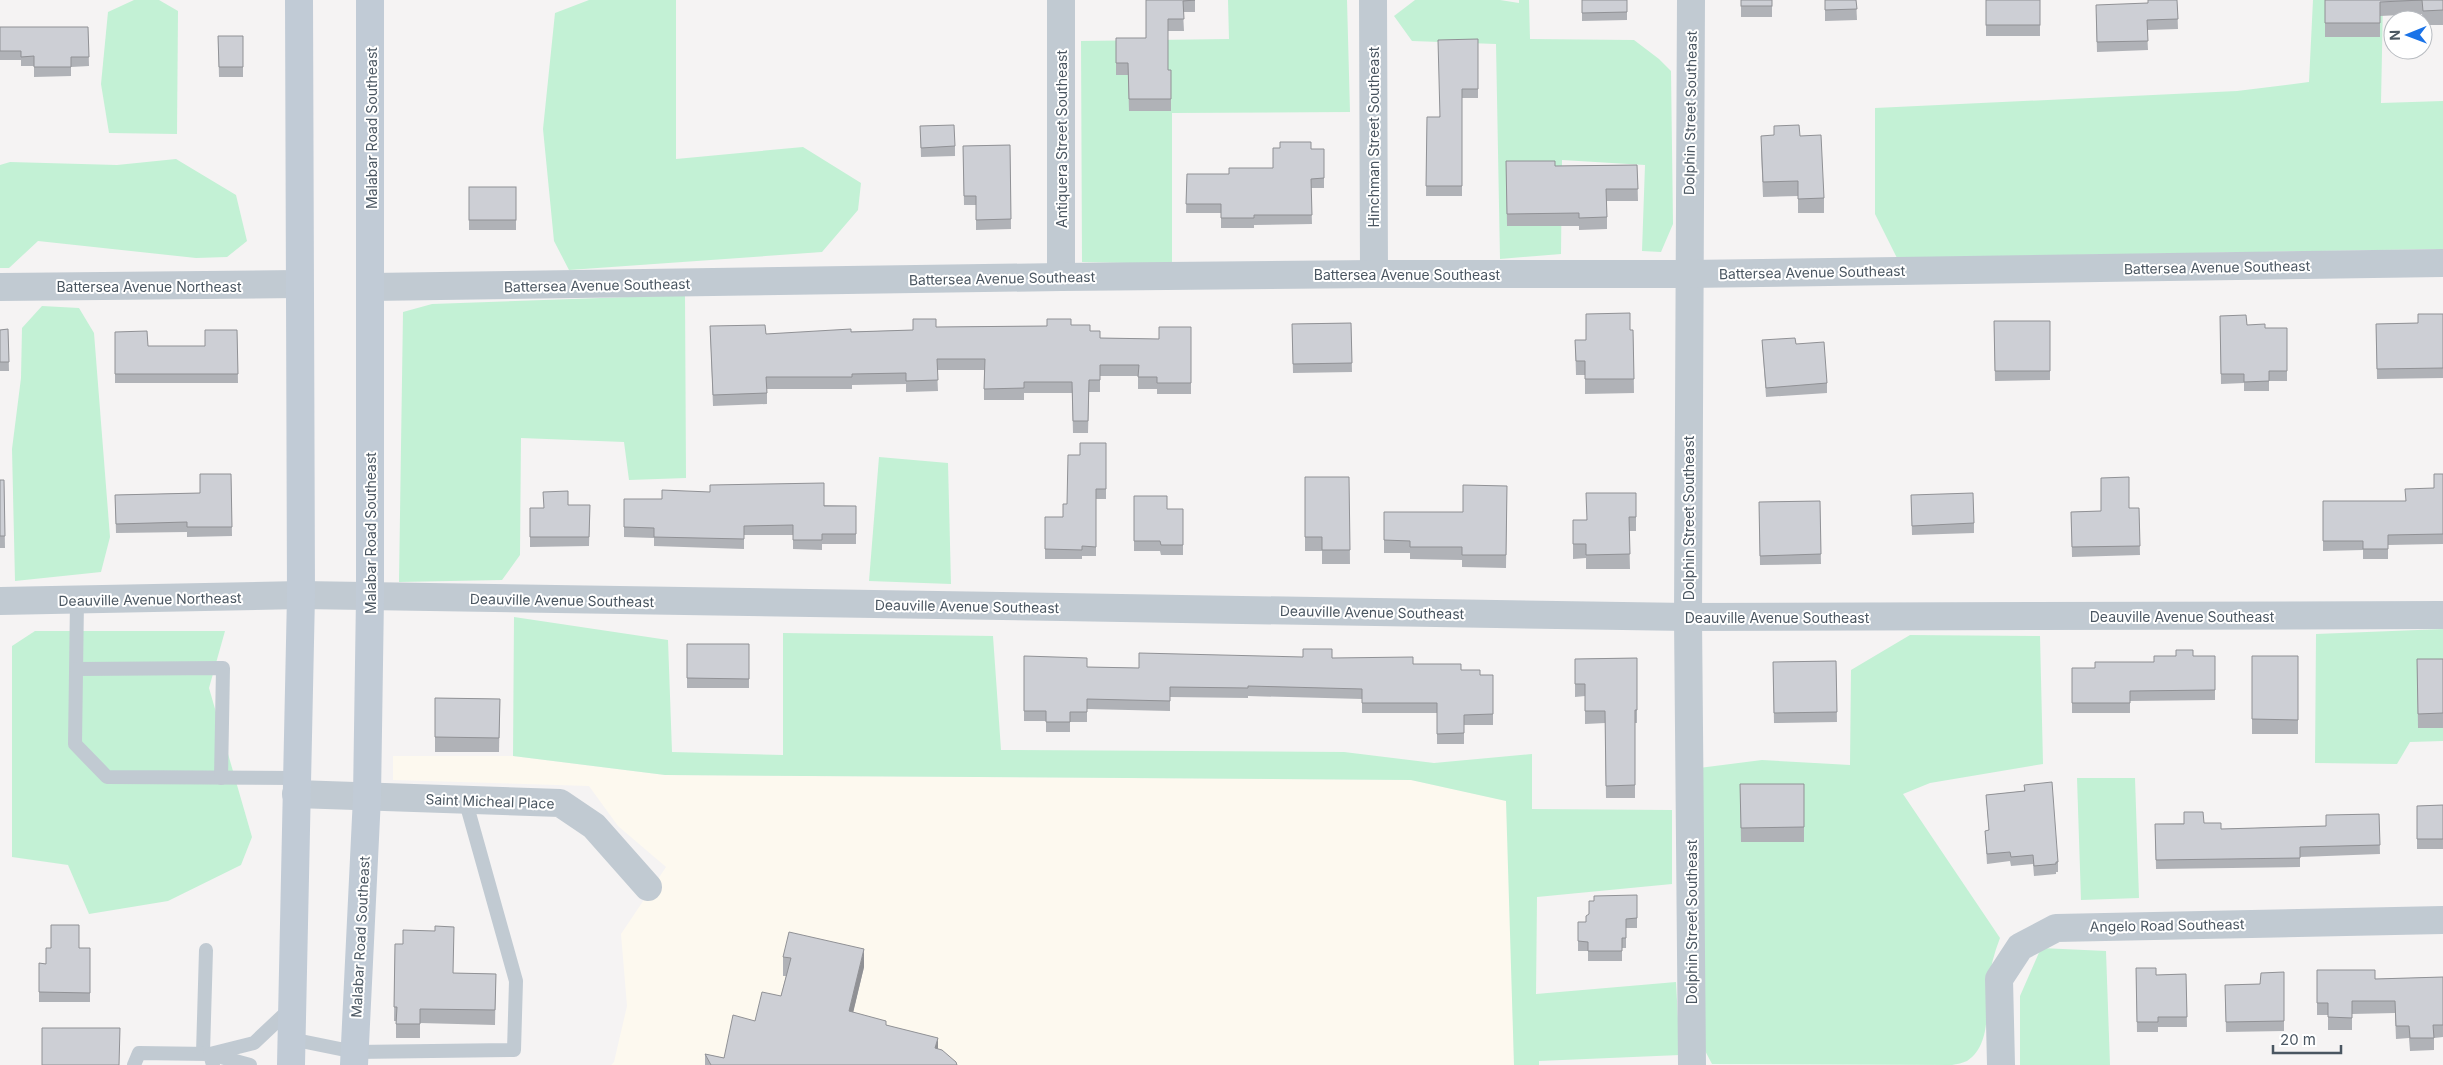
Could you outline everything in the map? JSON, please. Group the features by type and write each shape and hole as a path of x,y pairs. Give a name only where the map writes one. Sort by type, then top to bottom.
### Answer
{"main road":[{"path":"291,1052 300,595 299,0"},
{"name":"Malabar Road Southeast","path":"355,1058 367,797 370,597 370,0"}],"street":[{"name":"Antiquera Street Southeast","path":"1061,0 1061,277"},
{"name":"Hinchman Street Southeast","path":"1373,0 1374,274"},
{"name":"Dolphin Street Southeast","path":"1691,0 1688,274 1688,617 1692,1065"},
{"name":"Battersea Avenue Southeast","path":"371,287 1061,277 1374,274 1688,274 2443,264"},
{"name":"Battersea Avenue Northeast","path":"0,287 298,284"},
{"name":"Deauville Avenue Southeast","path":"300,595 1688,617 2443,615"},
{"name":"Deauville Avenue Northeast","path":"0,601 77,601 300,595"},
{"name":"Saint Micheal Place","path":"296,786 367,797 560,803 594,826 648,887"},
{"name":"Angelo Road Southeast","path":"2001,1065 1999,979 2020,947 2056,928 2443,920"}],"lane":[{"path":"77,601 75,744 108,777 221,778 296,786"},
{"path":"77,669 223,668 221,778"},
{"path":"291,1052 355,1058 514,1050 516,981 465,799"},
{"path":"206,950 209,1057"},
{"path":"209,1057 254,1043 292,1007"},
{"path":"134,1065 140,1052 209,1057 250,1065"}],"shaded area":[{"path":"393,756 513,756 665,775 1411,780 1507,801 1514,1065 611,1065 614,1062 627,1006 621,934 666,867 618,826 589,786 393,780"}],"green space":[{"path":"134,0 159,0 178,11 177,134 109,133 101,84 108,12"},
{"path":"589,0 676,0 676,159 803,147 861,183 858,210 822,252 569,270 554,241 543,129 555,13"},
{"path":"1228,0 1347,0 1350,112 1172,113 1172,264 1082,262 1081,41 1229,39"},
{"path":"1415,0 1500,0 1519,3 1519,0 1529,0 1530,39 1634,40 1671,71 1673,224 1661,252 1642,251 1645,165 1562,160 1561,254 1500,259 1496,44 1412,41 1394,16"},
{"path":"2313,0 2383,0 2381,103 2443,101 2443,249 1897,258 1875,214 1875,108 2237,91 2309,82"},
{"path":"176,159 236,195 247,241 227,257 196,258 38,241 9,268 0,268 0,165 10,162 117,165"},
{"path":"685,295 686,478 629,480 624,442 521,438 520,555 502,580 399,582 403,312 432,304"},
{"path":"42,306 79,308 94,333 110,537 101,572 15,581 12,449 21,378 22,328"},
{"path":"879,457 948,463 951,584 869,581"},
{"path":"514,617 668,640 672,752 783,755 783,633 993,636 1001,750 1344,752 1434,763 1532,754 1532,809 1672,810 1672,884 1537,897 1536,994 1676,982 1680,1055 1539,1061 1539,1065 1514,1065 1506,801 1411,780 665,775 513,756"},
{"path":"2443,629 2443,741 2410,742 2397,764 2315,763 2316,634"},
{"path":"35,631 225,631 209,688 252,837 241,865 168,901 89,914 68,865 12,857 12,646"},
{"path":"1910,635 2040,636 2043,764 1930,783 1903,794 2000,938 1990,973 1986,1026 1980,1046 1967,1061 1952,1065 1712,1064 1702,1045 1699,768 1762,760 1850,765 1851,670"},
{"path":"2077,778 2135,778 2139,898 2081,900"},
{"path":"2041,948 2106,951 2110,1065 2020,1065 2020,996"}],"building":[{"path":"1146,0 1195,0 1183,1 1184,19 1168,19 1168,70 1171,70 1171,99 1129,99 1128,63 1116,63 1116,38 1146,38"},
{"path":"1582,0 1627,0 1627,12 1582,13"},
{"path":"1741,0 1772,0 1772,6 1741,6"},
{"path":"1825,0 1856,0 1857,9 1825,10"},
{"path":"1986,0 2040,0 2040,25 1986,25"},
{"path":"2148,0 2177,0 2178,19 2147,20 2148,41 2097,42 2096,5 2148,3"},
{"path":"2325,0 2422,0 2380,2 2380,23 2325,23"},
{"path":"2422,0 2443,0 2443,10 2423,10"},
{"path":"0,27 88,27 89,57 71,57 71,67 34,67 34,56 21,57 21,51 0,51"},
{"path":"218,36 243,36 243,67 219,67"},
{"path":"1478,39 1478,89 1462,89 1462,186 1426,186 1427,117 1440,117 1438,40"},
{"path":"954,125 955,146 921,148 920,126"},
{"path":"1799,125 1800,136 1821,135 1824,198 1798,199 1798,181 1763,182 1761,136 1774,135 1774,126"},
{"path":"1280,142 1311,142 1311,149 1324,149 1324,178 1311,179 1312,215 1254,215 1254,218 1221,218 1221,204 1186,204 1187,174 1229,174 1229,168 1273,168 1273,148 1280,148"},
{"path":"1010,145 1011,219 976,220 976,196 964,196 963,146"},
{"path":"1506,161 1555,161 1555,166 1637,165 1638,189 1606,189 1607,217 1579,218 1579,213 1507,214"},
{"path":"469,187 516,187 516,220 469,220"},
{"path":"1630,313 1630,330 1633,330 1634,379 1585,379 1585,361 1576,361 1575,340 1586,340 1586,314"},
{"path":"2418,314 2443,314 2443,368 2377,369 2376,324 2418,323"},
{"path":"2246,315 2247,325 2265,324 2265,328 2287,328 2287,371 2269,371 2269,381 2244,382 2244,374 2221,374 2220,316"},
{"path":"913,319 936,319 936,327 1047,326 1047,319 1071,319 1071,325 1090,325 1090,331 1100,331 1100,338 1159,339 1159,327 1191,327 1191,383 1157,383 1157,377 1138,377 1139,365 1100,365 1100,380 1089,380 1088,421 1073,421 1072,382 1024,382 1024,388 984,389 985,359 937,359 938,380 906,381 906,373 852,374 852,377 766,377 767,393 713,395 710,326 765,325 766,334 851,329 851,332 913,330"},
{"path":"1994,321 2050,321 2050,371 1995,371"},
{"path":"1351,323 1352,363 1293,364 1292,324"},
{"path":"8,329 9,362 0,362 0,330"},
{"path":"205,330 237,330 238,374 115,374 115,332 147,331 148,346 205,346"},
{"path":"1795,338 1796,344 1824,342 1827,383 1766,388 1762,340"},
{"path":"1080,443 1106,443 1106,489 1096,489 1096,547 1082,546 1082,550 1045,549 1045,517 1063,517 1063,504 1067,504 1068,455 1080,455"},
{"path":"200,474 231,474 232,527 187,527 187,522 116,524 115,495 200,493"},
{"path":"2434,474 2443,474 2443,534 2388,535 2388,549 2363,549 2363,541 2323,541 2323,501 2406,501 2405,489 2434,488"},
{"path":"1305,477 1349,477 1350,550 1322,550 1322,537 1305,537"},
{"path":"2129,477 2129,508 2139,508 2140,546 2072,547 2071,512 2101,511 2101,478"},
{"path":"0,480 4,480 5,536 0,536"},
{"path":"824,483 824,506 856,506 856,534 822,534 822,540 793,540 793,525 744,526 744,539 654,537 654,528 624,527 624,499 662,499 662,490 710,492 710,485"},
{"path":"1463,485 1507,486 1506,555 1462,555 1462,547 1410,547 1410,541 1384,540 1384,512 1463,512"},
{"path":"568,491 568,505 590,505 589,537 530,537 530,508 544,508 543,492"},
{"path":"1586,493 1636,493 1636,517 1629,517 1630,554 1586,555 1586,544 1573,544 1573,520 1587,520"},
{"path":"1973,493 1974,523 1912,526 1911,495"},
{"path":"1134,496 1167,496 1167,509 1183,509 1183,545 1161,545 1160,541 1134,541"},
{"path":"1820,501 1821,554 1760,556 1759,502"},
{"path":"687,644 749,644 749,679 687,678"},
{"path":"1303,649 1332,649 1332,658 1413,657 1413,664 1461,664 1461,670 1480,670 1480,675 1493,675 1493,714 1464,715 1464,733 1437,734 1437,703 1362,703 1362,689 1248,686 1248,688 1170,687 1170,701 1087,699 1087,712 1070,712 1070,722 1046,722 1046,711 1024,711 1024,656 1087,658 1087,667 1139,668 1139,653 1303,657"},
{"path":"2176,650 2193,650 2193,656 2215,656 2215,690 2130,691 2130,703 2072,703 2072,668 2095,668 2095,662 2154,662 2154,656 2176,656"},
{"path":"2252,656 2298,656 2298,720 2252,719"},
{"path":"1637,658 1635,785 1606,786 1605,711 1585,711 1585,684 1575,684 1575,659"},
{"path":"2417,659 2443,659 2443,713 2418,714"},
{"path":"1836,661 1837,712 1774,713 1773,662"},
{"path":"435,698 500,699 499,738 435,737"},
{"path":"2052,782 2058,862 2056,864 2034,866 2033,855 2011,857 2010,852 1987,854 1985,831 1989,830 1986,795 2025,791 2024,785"},
{"path":"1740,784 1804,784 1804,827 1741,828"},
{"path":"2443,805 2443,839 2417,839 2417,806"},
{"path":"2184,812 2203,812 2204,823 2221,823 2221,829 2326,826 2326,815 2379,814 2380,845 2300,847 2300,858 2156,860 2155,824 2184,824"},
{"path":"1637,895 1637,918 1626,919 1626,938 1622,938 1622,951 1588,951 1588,942 1578,941 1578,922 1586,922 1586,916 1589,914 1589,901 1594,901 1594,896"},
{"path":"51,925 79,925 79,948 90,948 90,993 39,992 39,963 46,964 46,948 51,948"},
{"path":"435,926 454,927 453,973 496,974 495,1010 420,1009 420,1024 396,1024 397,1007 394,1007 395,944 403,944 403,930 435,931"},
{"path":"789,932 864,949 849,1011 886,1021 886,1025 938,1038 935,1048 942,1050 957,1065 711,1065 705,1054 724,1058 733,1015 755,1021 762,992 781,996 791,958 783,957"},
{"path":"2136,968 2156,968 2156,975 2186,974 2187,1017 2158,1017 2158,1022 2137,1022"},
{"path":"2317,970 2375,970 2375,979 2443,977 2443,1025 2433,1025 2434,1038 2410,1038 2409,1026 2396,1026 2395,1001 2352,1001 2352,1018 2328,1017 2328,1003 2317,1003"},
{"path":"2284,972 2284,1021 2226,1022 2225,985 2260,984 2261,973"},
{"path":"42,1028 120,1028 119,1065 42,1065"}]}
